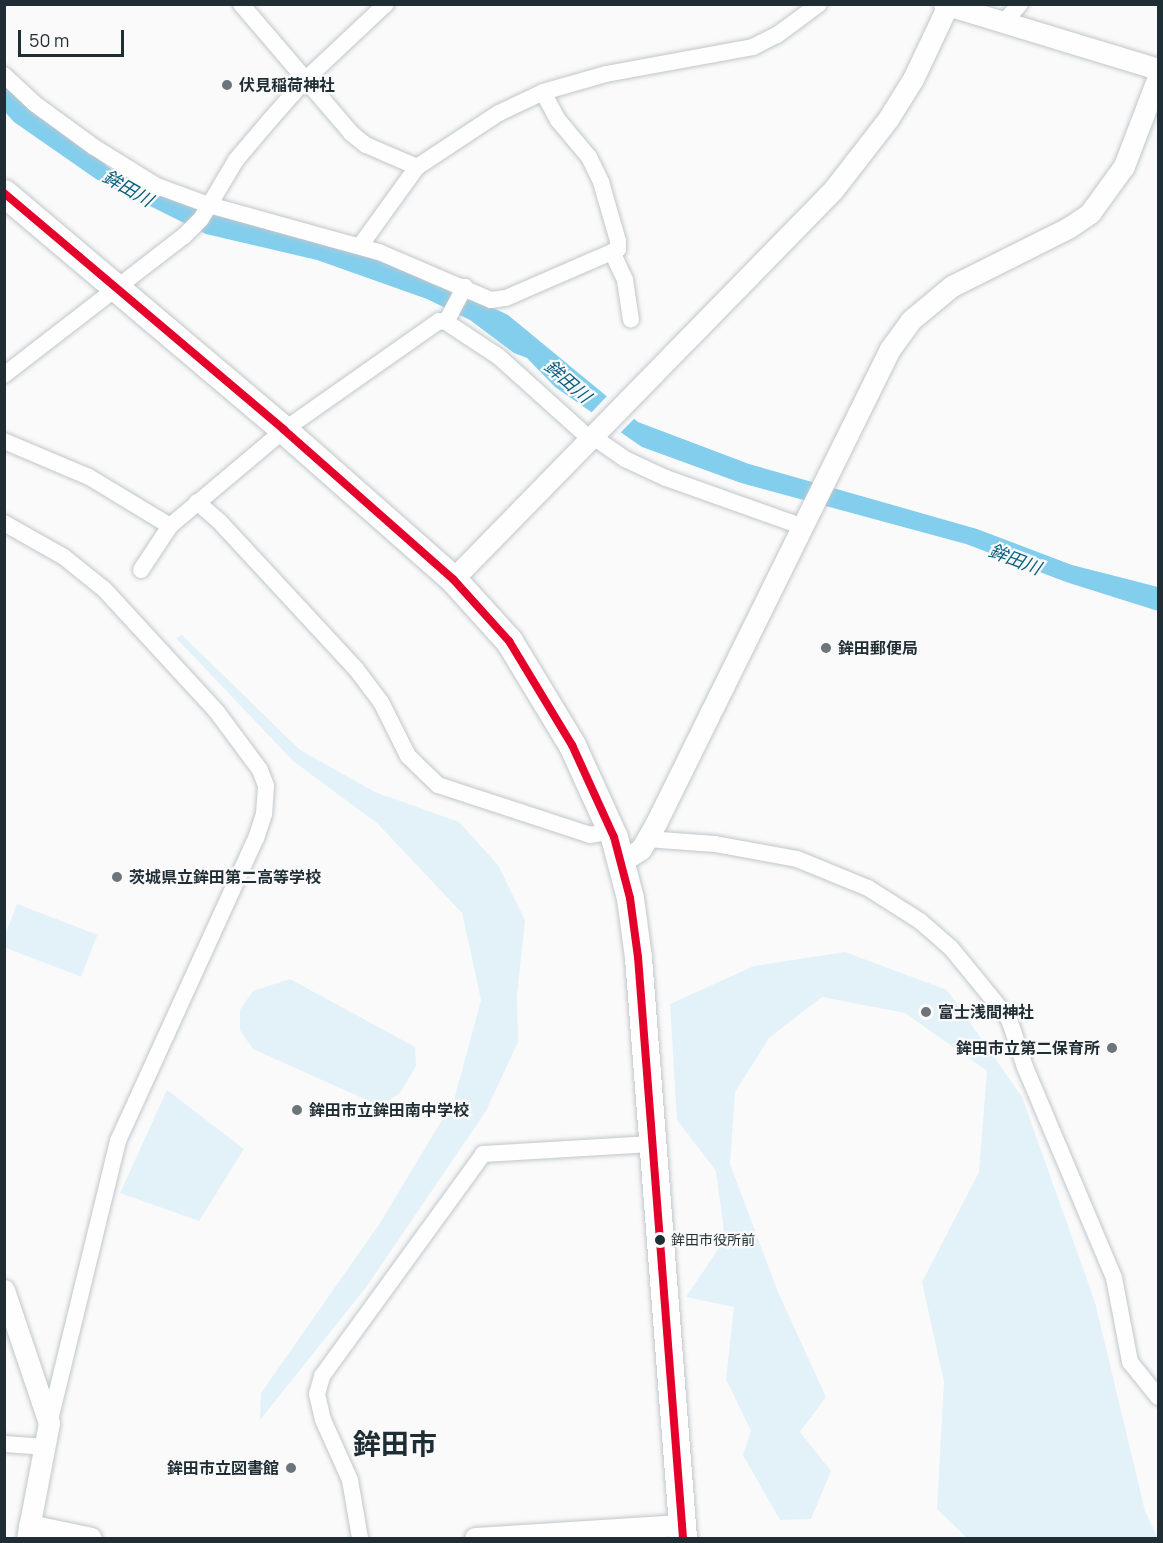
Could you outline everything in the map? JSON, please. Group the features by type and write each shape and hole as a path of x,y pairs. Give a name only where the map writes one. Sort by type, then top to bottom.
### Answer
{"main road":[{"path":"4,193 284,430 453,579 509,641 540,687 572,745 612,831 621,862 643,992 652,1144 682,1532"}],"street":[{"path":"242,4 305,80 366,145 417,167"},
{"path":"4,375 184,236 208,207 236,160 305,80 386,4"},
{"path":"360,246 417,167 459,136 543,92 606,74 753,47 777,36 819,4"},
{"path":"1005,21 1020,4"},
{"path":"453,579 807,219 858,160 913,79 946,5 1158,69"},
{"path":"4,75 35,104 136,175 208,207 360,246 491,300 506,298 618,249 618,241 601,182 589,157 558,120 543,92"},
{"path":"621,862 635,855 647,839 890,349 911,320 952,286 1068,228 1090,213 1124,166 1158,77"},
{"path":"612,252 625,280 631,320"},
{"path":"141,570 170,526 197,502 284,430 426,327 447,320 464,289"},
{"path":"447,320 507,364 625,459 666,478 802,523"},
{"path":"4,441 89,477 170,526"},
{"path":"197,502 356,669 381,702 408,756 438,785 590,835 612,831"},
{"path":"4,523 64,557 104,589 217,711 260,770 266,786 264,814 256,838 118,1141 49,1423 47,1447 28,1532 91,1539"},
{"path":"647,839 715,844 797,859 868,888 920,921 951,948 1009,1019 1024,1067 1114,1278 1130,1362 1158,1397"},
{"path":"360,1539 350,1480 323,1420 317,1394 322,1376 483,1154 652,1144"},
{"path":"4,1290 49,1423"},
{"path":"4,1443 47,1447"},
{"path":"475,1539 682,1532"}],"shaded area":[{"path":"182,635 300,750 375,792 459,822 498,865 525,920 517,995 518,1042 486,1111 367,1286 260,1420 261,1393 380,1223 454,1100 481,1000 462,913 378,824 293,761 176,638"},
{"path":"17,904 97,935 81,977 4,947 4,938"},
{"path":"845,952 947,990 1022,1097 1095,1302 1145,1511 1158,1538 967,1538 937,1509 944,1382 922,1282 979,1172 987,1071 905,1013 822,997 769,1038 735,1092 730,1164 778,1292 826,1397 800,1432 831,1471 811,1519 780,1520 743,1455 751,1431 726,1379 734,1307 686,1297 725,1239 716,1171 677,1120 670,1004 754,966"},
{"path":"290,979 415,1047 416,1066 400,1093 380,1106 253,1049 240,1030 240,1010 253,991"},
{"path":"167,1090 244,1149 199,1221 120,1193"}],"water":[{"name":"鉾田川","path":"4,84 117,174 131,181 406,266 508,315 638,422 749,464 977,529 1072,565 1158,587 1158,611 1066,582 966,544 741,483 642,447 555,387 527,358 514,353 470,320 427,299 317,260 206,234 96,179 14,122 5,112"}],"pier":[{"path":"608,395 636,417 619,434 590,414"}],"transit line":[{"path":"4,193 284,430 453,579 509,641 572,745 614,837 630,898 638,957 683,1538"}],"place":[{"name":"伏見稲荷神社","path":"227,85"},
{"name":"鉾田郵便局","path":"826,648"},
{"name":"茨城県立鉾田第二高等学校","path":"117,877"},
{"name":"富士浅間神社","path":"926,1012"},
{"name":"鉾田市立第二保育所","path":"1112,1048"},
{"name":"鉾田市立鉾田南中学校","path":"297,1110"},
{"name":"鉾田市役所前","path":"660,1240"},
{"name":"鉾田市立図書館","path":"291,1468"}],"district":[{"name":"鉾田市","path":"395,1443"}]}
